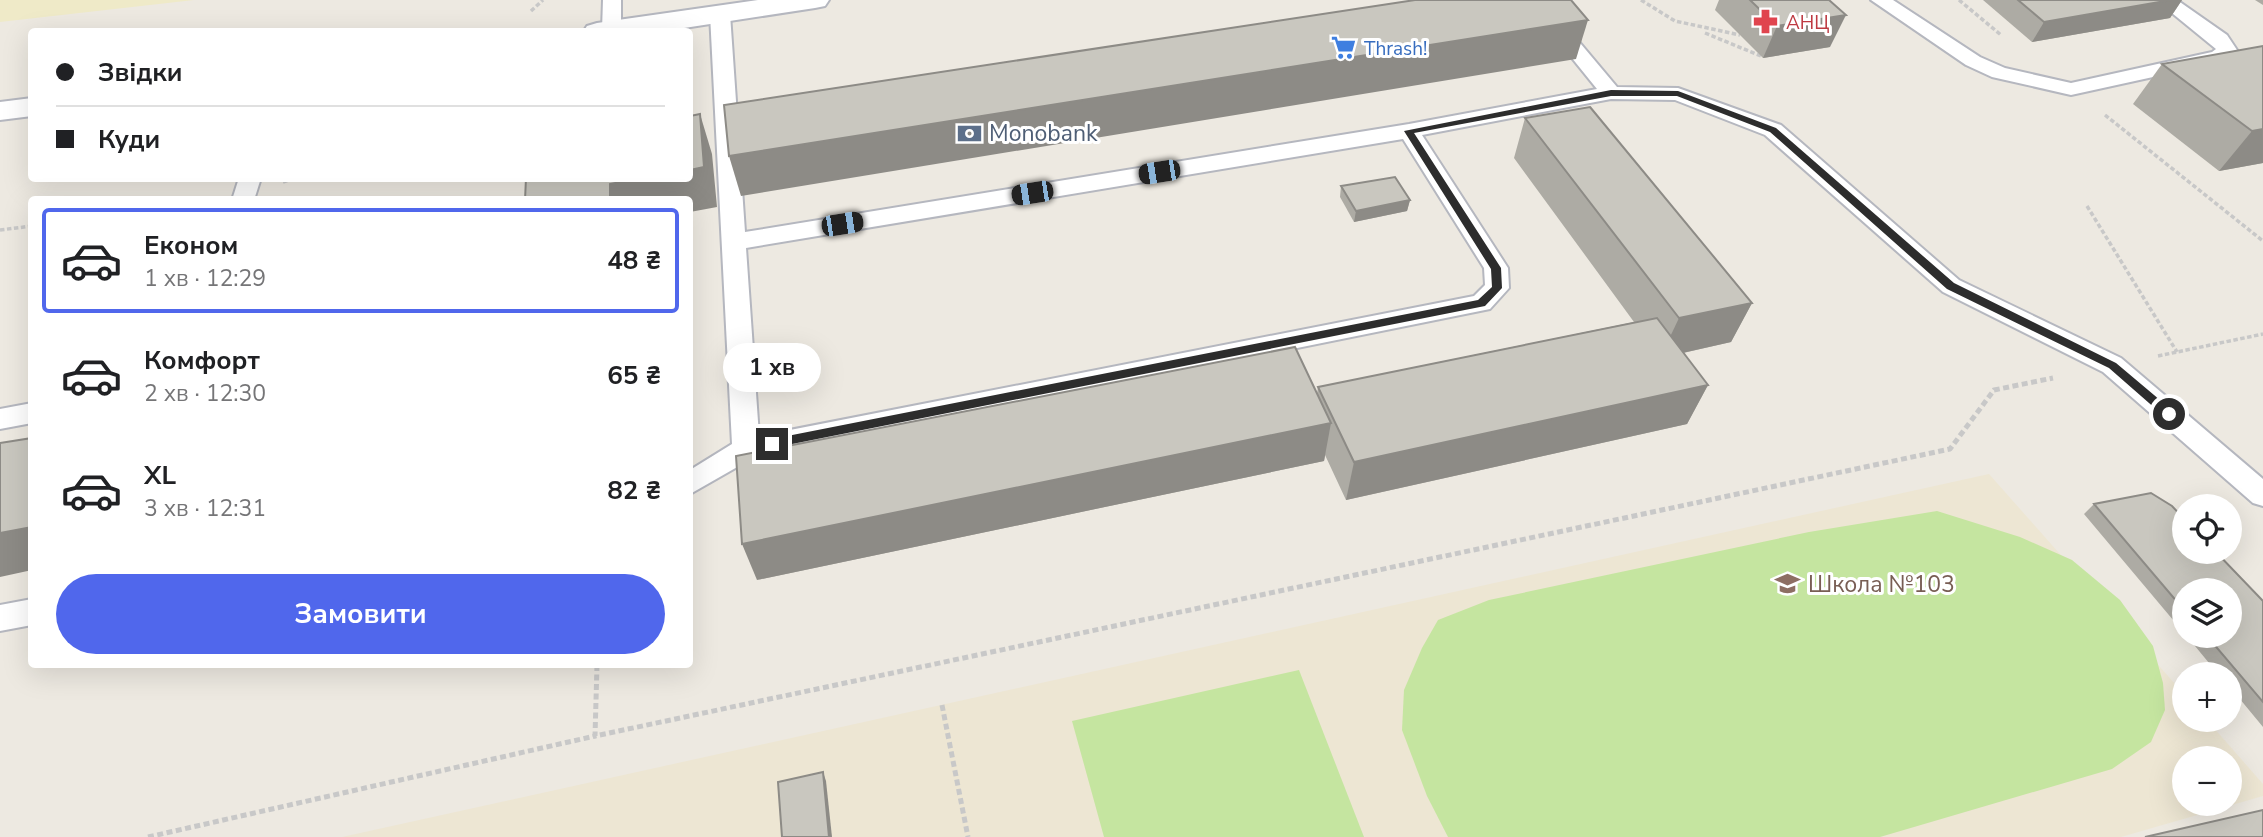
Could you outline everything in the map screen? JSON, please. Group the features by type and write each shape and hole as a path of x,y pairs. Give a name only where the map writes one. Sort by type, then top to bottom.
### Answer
{"street":[{"path":"625,28 815,0"},
{"path":"0,111 28,108"}],"lane":[{"path":"606,28 612,0"},
{"path":"1534,0 1611,93"},
{"path":"1880,0 1973,61 1999,73 2071,89 2219,57 2227,50 2220,39 2165,0"},
{"path":"720,14 746,449"},
{"path":"733,242 1409,131 1611,93 1678,94 1773,130 1951,286 2112,365 2263,495"},
{"path":"693,481 746,449 1481,303 1497,288 1496,268 1409,131"},
{"path":"0,419 28,414"},
{"path":"0,618 28,613"}],"path":[{"path":"531,10 543,0"},
{"path":"1641,0 1656,15 1762,56"},
{"path":"1959,0 2011,43"},
{"path":"1698,30 1740,35"},
{"path":"2071,89 2263,241"},
{"path":"2087,206 2177,352"},
{"path":"0,230 28,226"},
{"path":"148,837 595,736 1950,449 1994,390 2263,334"},
{"path":"595,736 597,668"},
{"path":"942,705 968,837"}],"shaded area":[{"name":"Школа №103","path":"1989,474 2172,680 2172,732 2217,732 2230,746 2172,746 2172,816 2194,816 2121,837 342,837"},
{"name":"Школа №103","path":"2242,760 2263,784 2263,796 2242,802"}],"sand":[{"path":"0,0 194,0 0,22"}],"green space":[{"path":"1937,511 2020,537 2072,560 2120,600 2153,646 2163,683 2165,710 2151,742 2112,769 1880,837 1448,837 1427,796 1402,730 1404,690 1422,648 1438,620 1489,600 1809,532"},
{"path":"1299,670 1364,837 1104,837 1072,721"}],"building":[{"path":"1415,0 1571,0 1588,20 729,156 724,105"},
{"path":"1750,0 1829,0 1846,15 1777,26"},
{"path":"2018,0 2171,0 2044,22"},
{"path":"2263,46 2263,129 2252,131 2162,64"},
{"path":"1590,107 1752,303 1679,318 1525,118"},
{"path":"700,114 704,167 693,169 693,115"},
{"path":"1395,177 1410,200 1356,211 1341,186"},
{"path":"526,182 620,182 610,184 610,196 525,196"},
{"path":"1657,318 1708,385 1354,462 1318,387"},
{"path":"1295,347 1331,423 742,544 736,456"},
{"path":"28,439 28,528 0,533 0,443"},
{"path":"2151,493 2172,506 2172,564 2227,564 2241,578 2172,578 2172,596 2094,504"},
{"path":"2242,579 2263,601 2263,702 2242,677 2242,662 2229,662 2217,648 2242,648"},
{"path":"823,772 829,837 782,837 778,782"},
{"path":"2263,810 2263,837 2145,837 2242,816"}],"place":[{"name":"АНЦ","path":"1766,22"},
{"name":"Thrash!","path":"1344,48"},
{"name":"Monobank","path":"969,133"},
{"name":"Школа №103","path":"1788,584"}],"route":[{"path":"772,444 1481,303 1497,288 1496,268 1409,131 1611,93 1678,94 1773,130 1951,286 2112,365 2169,414"}]}
